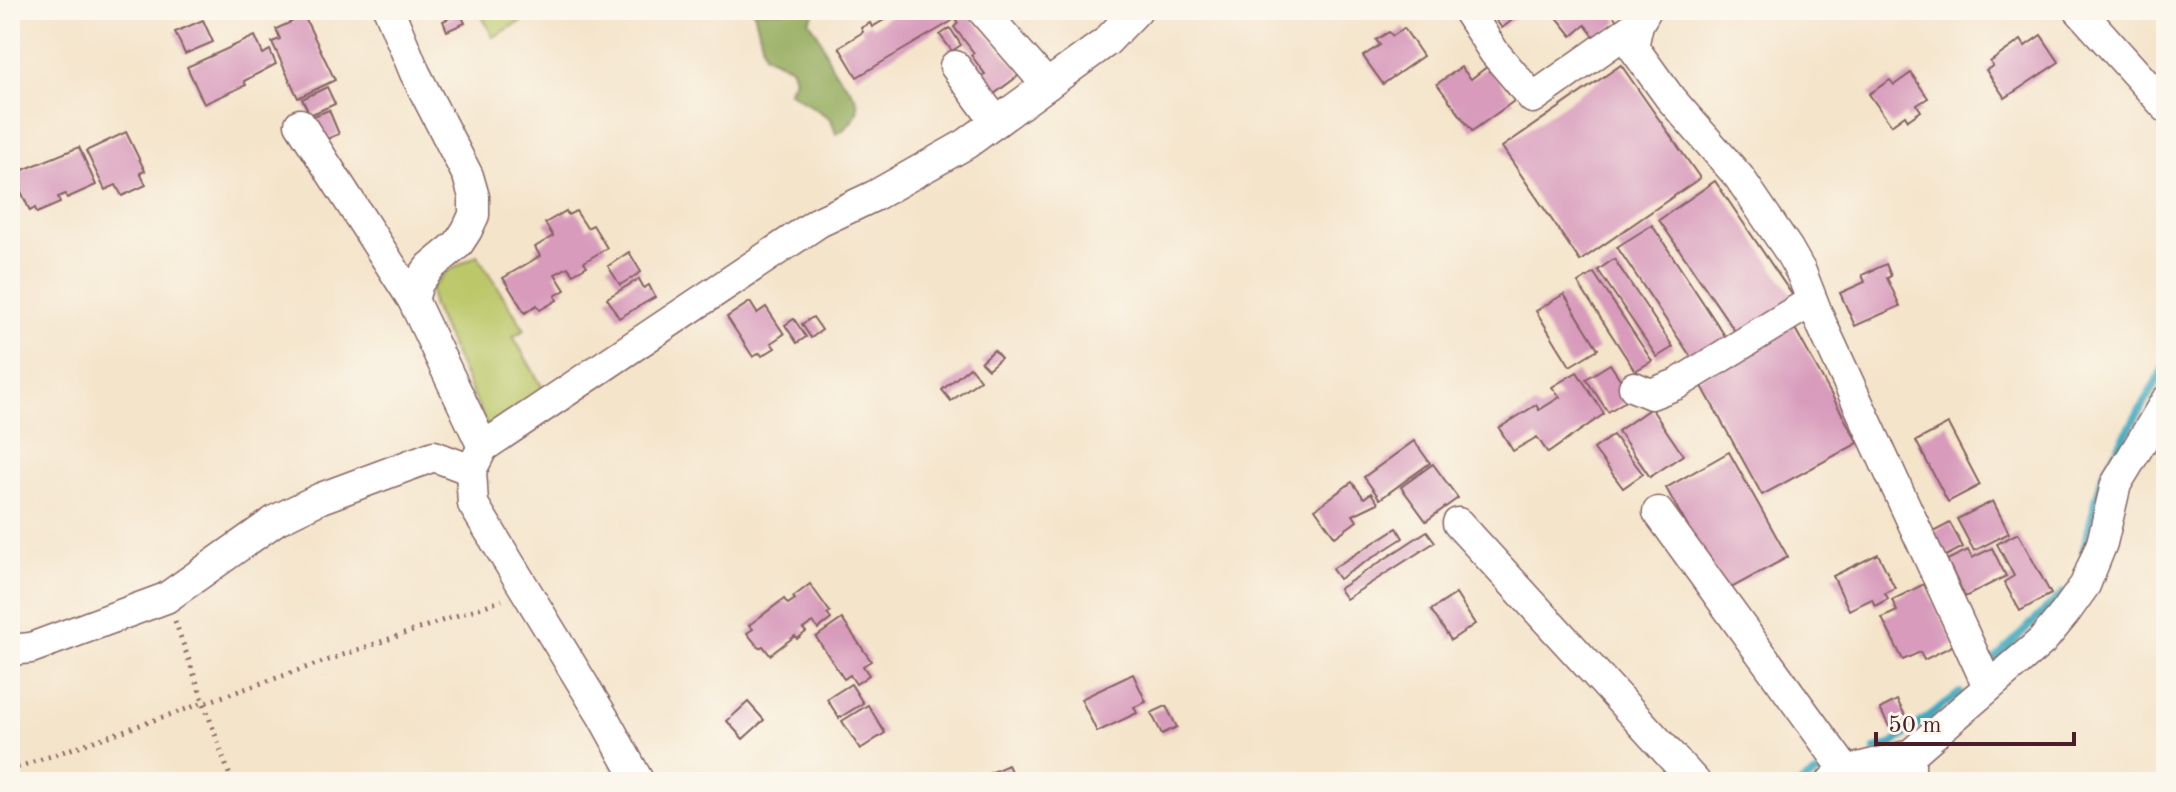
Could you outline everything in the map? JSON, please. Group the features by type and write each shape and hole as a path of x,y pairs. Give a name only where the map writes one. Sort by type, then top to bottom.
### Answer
{"street":[{"path":"389,10 415,73 468,176 474,197 474,215 467,230 458,244 430,267 418,283 413,300"},
{"path":"982,10 1047,85"},
{"path":"10,650 31,648 166,598 276,520 321,498 434,456 477,458 819,222 953,152 1106,42 1137,10"},
{"path":"1467,10 1494,52 1533,98 1642,17"},
{"path":"2079,10 2166,107"},
{"path":"1642,17 1633,47 1670,98 1739,177 1788,249 1988,686"},
{"path":"955,66 996,122"},
{"path":"300,124 413,300 477,458 473,504 639,782"},
{"path":"1634,387 1651,394 1677,384 1812,301"},
{"path":"1658,512 1838,777 1910,768 1988,686 2042,641 2085,585 2102,543 2116,484 2166,401"},
{"path":"1458,523 1695,782"}],"path":[{"path":"10,770 526,591"},
{"path":"166,598 232,782"}],"green space":[{"path":"479,10 541,10 493,37"},
{"path":"817,10 809,21 831,65 851,90 857,104 854,118 836,134 831,119 788,91 795,79 792,68 765,55 754,11"},
{"path":"477,255 525,330 513,336 544,390 487,426 432,304 431,288 445,273"}],"building":[{"path":"892,10 946,10 952,21 857,77 839,47 863,32 861,28 870,23 872,27 894,14"},
{"path":"1488,10 1525,10 1502,28"},
{"path":"1551,10 1609,10 1618,22 1596,39 1585,25 1572,36"},
{"path":"460,13 465,23 447,31 443,21"},
{"path":"966,13 1022,73 994,94 981,76 985,74 971,55 974,53 954,27 958,23 956,20"},
{"path":"304,16 335,80 298,98 272,42 280,39 276,29"},
{"path":"203,20 213,42 185,54 175,32"},
{"path":"950,28 961,45 952,51 940,35"},
{"path":"1404,28 1423,56 1383,84 1363,56 1380,45 1376,40 1389,32 1393,36"},
{"path":"2041,35 2059,62 2005,98 1986,70 1993,66 1990,62 2021,40 2025,46"},
{"path":"255,36 263,54 270,50 276,64 244,81 246,85 204,104 187,67"},
{"path":"1621,65 1700,178 1580,261 1502,147"},
{"path":"1488,66 1514,101 1472,131 1437,84 1461,67 1471,79"},
{"path":"1911,73 1928,98 1917,105 1921,111 1908,120 1905,115 1891,125 1869,94 1890,80 1894,85"},
{"path":"327,87 335,104 310,115 302,99"},
{"path":"329,110 339,134 322,141 311,117"},
{"path":"126,132 145,171 140,173 146,185 122,196 116,185 105,190 86,151"},
{"path":"79,147 96,185 67,198 65,194 58,197 60,203 37,213 35,208 30,211 13,174"},
{"path":"1715,181 1795,299 1739,337 1659,220"},
{"path":"566,211 568,215 576,211 587,228 593,225 607,248 584,262 587,266 573,274 568,267 555,274 565,290 555,296 557,300 540,310 537,305 525,313 503,278 540,256 535,247 553,236 545,223"},
{"path":"1652,225 1729,342 1695,363 1617,247"},
{"path":"629,252 641,272 620,285 608,266"},
{"path":"1614,259 1673,347 1657,357 1598,270"},
{"path":"1886,264 1891,276 1887,278 1900,306 1855,326 1840,293 1865,282 1862,275"},
{"path":"1594,273 1652,361 1635,371 1578,283"},
{"path":"639,279 644,288 649,285 655,297 619,318 607,298"},
{"path":"1564,294 1598,349 1570,366 1536,311"},
{"path":"750,302 757,313 766,307 784,334 771,343 775,348 762,356 760,353 753,357 727,317"},
{"path":"813,317 822,330 811,338 802,324"},
{"path":"794,319 806,337 797,343 785,325"},
{"path":"1793,325 1858,443 1762,495 1698,379"},
{"path":"994,350 1001,358 988,369 981,362"},
{"path":"1610,364 1632,397 1608,412 1586,379"},
{"path":"970,367 980,380 951,401 942,390"},
{"path":"1577,372 1604,414 1548,453 1537,437 1513,451 1499,428 1536,405 1539,410 1560,397 1552,387"},
{"path":"1651,408 1683,455 1650,477 1618,431"},
{"path":"1948,424 1980,485 1948,502 1916,441"},
{"path":"1613,435 1643,474 1623,488 1594,449"},
{"path":"1414,441 1430,463 1380,499 1364,477"},
{"path":"1729,452 1788,557 1724,592 1666,488"},
{"path":"1433,464 1458,498 1426,521 1401,487"},
{"path":"1352,482 1364,498 1371,493 1378,503 1353,515 1357,521 1335,537 1315,509"},
{"path":"1993,501 2009,533 1974,551 1957,519"},
{"path":"1950,523 1963,547 1944,557 1931,533"},
{"path":"1397,528 1403,538 1339,579 1332,569"},
{"path":"1427,531 1435,542 1346,599 1339,589"},
{"path":"2018,533 2051,594 2020,611 2004,582 2014,576 1997,544"},
{"path":"1992,548 2006,576 1965,597 1947,560 1968,550 1972,558"},
{"path":"1878,554 1895,588 1885,593 1888,599 1875,606 1872,599 1849,610 1833,576"},
{"path":"810,584 830,612 827,614 831,619 818,629 813,622 803,629 806,632 797,639 795,636 770,655 763,646 759,648 747,633 753,629 749,625 784,599 788,604"},
{"path":"1924,584 1954,645 1924,660 1920,652 1903,660 1882,618 1897,611 1892,600"},
{"path":"1456,594 1475,624 1451,640 1431,610"},
{"path":"842,619 871,661 863,666 869,675 856,684 850,675 844,679 816,637"},
{"path":"1133,674 1146,702 1134,707 1137,713 1097,732 1081,699"},
{"path":"851,684 863,703 839,718 827,699"},
{"path":"1897,700 1911,726 1893,734 1880,709"},
{"path":"748,702 764,720 743,739 727,721"},
{"path":"868,705 885,733 860,749 842,721"},
{"path":"1166,706 1177,727 1162,734 1151,713"},
{"path":"1008,765 1016,782 970,782"}],"waterway":[{"path":"2083,552 2103,474 2166,364"},
{"path":"1987,667 2063,593"},
{"path":"1875,749 1892,744 1960,693"},
{"path":"1802,782 1829,767"}]}
